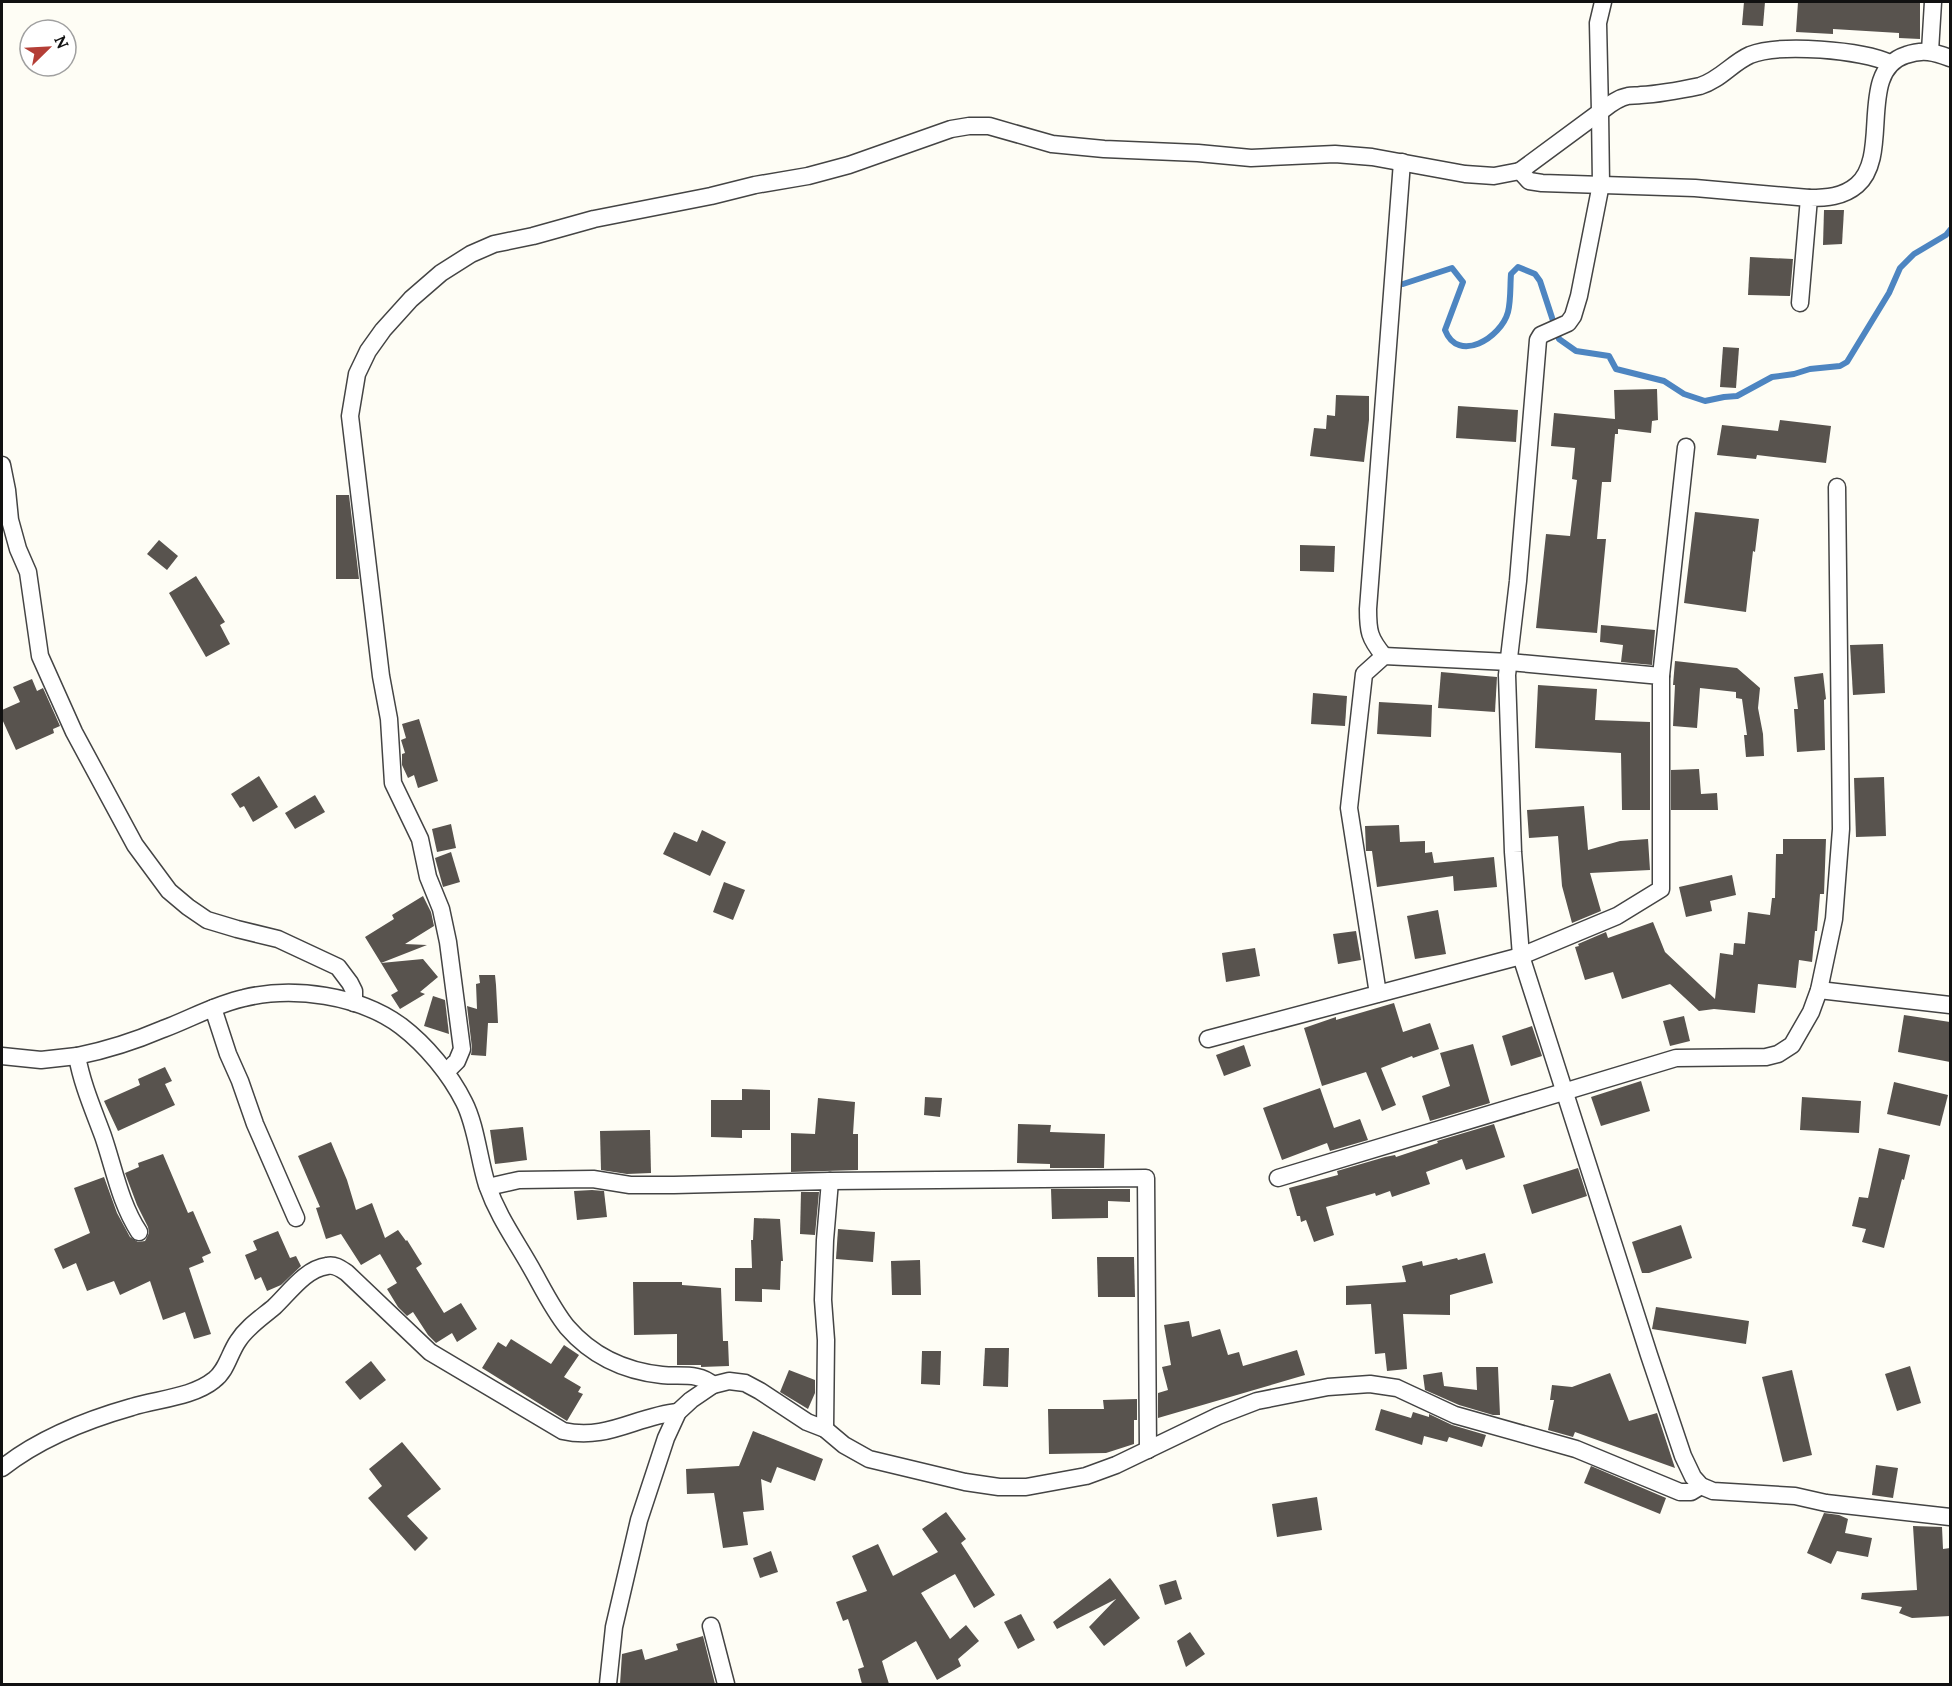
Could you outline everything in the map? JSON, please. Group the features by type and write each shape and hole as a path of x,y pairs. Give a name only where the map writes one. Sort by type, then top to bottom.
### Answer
{"street":[{"path":"1604,2 1598,23 1600,184 1579,296 1573,316 1565,326 1541,335 1538,340 1518,580 1507,675 1513,852 1521,956 1649,1355 1683,1456 1693,1477 1701,1486 1713,1491 1795,1496 1826,1503 1950,1517"},
{"path":"1930,51 1933,2"},
{"path":"446,1072 457,1061 462,1048 448,942 441,909 428,877 420,839 393,783 389,719 381,676 350,416 357,374 368,351 383,330 411,299 441,273 471,254 494,244 594,219 808,176 849,165 944,131 969,126 989,126 1052,144 1104,149 1251,158 1335,154 1372,157 1465,174 1494,176 1520,171 1615,101 1627,96 1682,89 1712,81 1751,55 1792,49 1854,53 1877,57 1890,63"},
{"path":"1520,171 1529,181 1542,183 1695,188 1809,198 1831,197 1846,193 1858,184 1872,162 1878,93 1890,63 1916,51 1930,51 1950,58"},
{"path":"1384,656 1368,632 1368,609 1402,162"},
{"path":"1800,303 1809,198"},
{"path":"1209,1039 1521,956 1617,916 1661,889 1661,676 1686,447"},
{"path":"2,465 10,520 18,549 28,572 40,656 74,732 135,845 169,891 207,920 278,939 338,967 351,983 354,1003"},
{"path":"1278,1178 1676,1058 1766,1057 1778,1054 1792,1045 1811,1012 1819,990 1834,919 1841,829 1837,487"},
{"path":"1378,994 1349,808 1364,674 1384,656 1509,662 1661,676"},
{"path":"1819,990 1950,1005"},
{"path":"2,1056 41,1060 77,1056 123,1045 243,998 271,994 325,997 354,1003 379,1013 401,1026 428,1051 446,1072 466,1105 488,1187 509,1234 566,1326 601,1357 624,1367 661,1375 695,1376 706,1379 713,1385"},
{"path":"213,1008 255,1124 296,1218"},
{"path":"77,1056 81,1081 118,1185 133,1223 139,1232"},
{"path":"488,1187 519,1180 592,1179 630,1185 674,1185 1146,1178 1148,1450"},
{"path":"825,1429 826,1340 823,1300 830,1181"},
{"path":"2,1468 21,1453 50,1436 131,1407 194,1390 215,1379 224,1368 237,1342 254,1322 302,1279 317,1269 329,1265 339,1267 347,1273 430,1352 563,1431 580,1435 595,1434 664,1413 678,1412"},
{"path":"608,1684 614,1627 639,1520 654,1470 678,1412 713,1385 729,1381 745,1383 807,1422 825,1429 844,1445 869,1459 964,1482 999,1486 1026,1487 1086,1476 1116,1465 1218,1416 1257,1401 1310,1390 1370,1384 1397,1388 1455,1415 1576,1449 1680,1492 1691,1492 1701,1486"},
{"path":"711,1626 726,1684"}],"building":[{"path":"1744,2 1765,2 1763,26 1742,25"},
{"path":"1798,2 1920,2 1920,39 1899,38 1899,33 1833,29 1833,34 1796,32"},
{"path":"1824,210 1844,210 1842,244 1823,245"},
{"path":"1750,257 1793,259 1790,296 1748,295"},
{"path":"1723,347 1739,348 1736,388 1720,387"},
{"path":"1657,389 1658,420 1652,421 1651,433 1618,429 1618,434 1615,434 1611,482 1602,482 1597,539 1606,539 1597,633 1536,628 1546,534 1570,536 1577,480 1572,479 1575,448 1551,446 1554,413 1615,419 1614,390"},
{"path":"1336,395 1369,396 1369,420 1364,462 1310,456 1314,428 1326,429 1327,415 1335,416"},
{"path":"1458,406 1518,410 1516,442 1456,438"},
{"path":"1780,420 1831,426 1826,463 1757,455 1756,459 1717,455 1722,425 1778,431"},
{"path":"336,495 349,495 359,579 336,579"},
{"path":"1695,512 1759,519 1746,612 1684,603"},
{"path":"159,540 178,556 167,570 147,554"},
{"path":"1300,545 1335,546 1334,572 1300,571"},
{"path":"196,576 225,622 220,625 230,644 206,657 169,593"},
{"path":"1601,625 1655,630 1652,665 1621,662 1623,645 1600,642"},
{"path":"1883,644 1885,693 1853,695 1850,645"},
{"path":"1675,661 1737,668 1760,688 1758,708 1764,756 1746,757 1744,735 1747,735 1742,699 1736,698 1736,692 1700,688 1697,728 1673,726"},
{"path":"1441,672 1497,677 1495,712 1438,708"},
{"path":"1823,673 1826,699 1824,700 1825,750 1797,752 1794,709 1798,709 1794,677"},
{"path":"32,679 37,691 43,688 60,726 53,729 54,733 16,750 2,719 2,710 20,702 13,687"},
{"path":"1538,685 1597,689 1595,720 1650,722 1650,810 1622,810 1621,753 1535,748"},
{"path":"1313,693 1347,696 1345,726 1311,724"},
{"path":"1379,702 1432,705 1431,737 1377,734"},
{"path":"419,719 438,781 418,788 414,775 408,778 402,765 402,754 405,753 401,740 406,738 402,724"},
{"path":"1699,769 1701,794 1717,793 1718,810 1671,810 1671,770"},
{"path":"259,776 278,807 253,822 244,806 240,808 231,794"},
{"path":"1884,777 1886,836 1856,837 1854,778"},
{"path":"315,795 325,812 295,829 285,813"},
{"path":"1584,806 1588,850 1620,841 1648,839 1650,870 1590,873 1601,911 1572,923 1562,886 1558,836 1529,838 1527,810"},
{"path":"451,824 456,848 437,852 432,829"},
{"path":"1399,825 1400,842 1425,841 1425,853 1432,852 1434,863 1494,857 1497,887 1454,891 1453,876 1377,887 1372,851 1366,851 1365,826"},
{"path":"702,830 726,842 710,876 663,854 674,832 697,842"},
{"path":"1783,839 1826,839 1824,894 1820,894 1812,962 1799,960 1796,988 1758,984 1755,1013 1714,1009 1699,1011 1670,984 1622,999 1613,972 1585,980 1575,947 1579,946 1578,944 1606,932 1608,938 1653,922 1665,952 1715,999 1720,953 1733,955 1734,943 1745,944 1748,912 1770,915 1772,898 1775,898 1776,854 1783,854"},
{"path":"451,852 460,882 443,887 435,858"},
{"path":"1732,875 1736,895 1710,901 1712,911 1686,917 1679,887"},
{"path":"724,882 745,890 733,920 713,912"},
{"path":"423,896 431,912 434,926 405,944 427,945 381,963 365,937 394,919 392,915"},
{"path":"1438,910 1446,954 1415,959 1407,916"},
{"path":"1356,931 1361,960 1338,964 1333,934"},
{"path":"1255,948 1260,976 1226,982 1222,953"},
{"path":"423,959 438,977 420,992 425,994 400,1009 391,995 398,991 381,963"},
{"path":"479,975 495,975 496,985 498,1023 488,1023 486,1056 471,1055 467,1006 477,1009 476,984 480,983"},
{"path":"433,996 445,1000 449,1034 424,1026"},
{"path":"1394,1003 1403,1032 1430,1023 1439,1049 1381,1068 1396,1105 1382,1111 1366,1072 1322,1086 1304,1028 1336,1017 1336,1020"},
{"path":"1904,1015 1950,1022 1950,1062 1898,1052"},
{"path":"1684,1016 1690,1041 1670,1046 1663,1021"},
{"path":"1532,1026 1542,1056 1511,1066 1502,1036"},
{"path":"1473,1044 1490,1103 1430,1121 1422,1096 1450,1086 1440,1053"},
{"path":"1244,1045 1251,1066 1224,1076 1216,1055"},
{"path":"165,1067 172,1081 165,1084 175,1105 118,1131 104,1101 140,1085 138,1079"},
{"path":"1641,1081 1650,1111 1601,1126 1591,1097"},
{"path":"1894,1082 1948,1095 1940,1126 1887,1114"},
{"path":"1320,1088 1334,1128 1360,1119 1368,1140 1330,1151 1327,1143 1282,1160 1263,1108"},
{"path":"742,1089 770,1090 770,1130 742,1130 742,1138 711,1137 711,1100 742,1100"},
{"path":"925,1097 942,1098 940,1117 924,1115"},
{"path":"1802,1097 1861,1101 1859,1133 1800,1130"},
{"path":"818,1098 855,1102 853,1134 858,1134 858,1170 791,1172 791,1133 815,1134"},
{"path":"1018,1124 1051,1125 1050,1132 1105,1134 1104,1168 1050,1168 1050,1164 1017,1163"},
{"path":"1494,1124 1505,1157 1466,1170 1462,1159 1426,1172 1430,1184 1392,1197 1390,1191 1376,1196 1375,1193 1326,1207 1334,1235 1314,1242 1306,1220 1301,1222 1300,1216 1297,1216 1289,1188 1338,1175 1337,1171 1385,1157 1395,1155 1396,1157 1438,1143 1437,1141"},
{"path":"523,1127 527,1160 495,1164 490,1130"},
{"path":"650,1130 651,1173 627,1174 601,1170 600,1131"},
{"path":"331,1142 347,1180 356,1210 372,1203 385,1238 398,1230 407,1240 422,1264 416,1268 444,1313 461,1303 477,1329 457,1342 452,1333 436,1343 413,1312 407,1316 398,1307 387,1289 397,1283 380,1254 361,1265 341,1234 326,1239 316,1208 320,1207 298,1156"},
{"path":"1879,1148 1910,1155 1884,1248 1862,1242 1866,1229 1852,1226 1859,1197 1868,1198"},
{"path":"163,1154 188,1213 193,1211 211,1253 202,1257 204,1262 189,1268 211,1334 194,1339 185,1312 163,1320 150,1281 120,1295 114,1281 87,1291 76,1263 63,1269 54,1249 90,1233 74,1188 104,1177 117,1213 130,1237 138,1242 145,1241 149,1233 148,1227 125,1173 139,1167 138,1163"},
{"path":"1578,1168 1587,1196 1532,1214 1523,1185"},
{"path":"1051,1189 1130,1189 1130,1202 1108,1201 1108,1218 1052,1219"},
{"path":"574,1191 604,1191 607,1217 577,1220"},
{"path":"801,1192 819,1192 815,1235 800,1234"},
{"path":"754,1218 780,1219 783,1261 781,1261 780,1290 762,1289 762,1302 735,1301 735,1268 752,1268 751,1240 753,1240"},
{"path":"1681,1225 1692,1258 1649,1273 1642,1273 1632,1242"},
{"path":"838,1229 875,1232 873,1262 836,1259"},
{"path":"278,1231 290,1258 296,1256 301,1266 281,1285 267,1291 261,1277 255,1280 245,1255 257,1250 253,1241"},
{"path":"1485,1253 1493,1283 1450,1295 1450,1315 1403,1314 1407,1369 1387,1371 1385,1353 1375,1354 1371,1304 1346,1305 1346,1286 1406,1282 1402,1266 1422,1261 1423,1266"},
{"path":"1097,1257 1134,1257 1135,1297 1098,1297"},
{"path":"920,1260 921,1295 892,1295 891,1261"},
{"path":"633,1282 682,1282 682,1285 721,1288 723,1341 728,1341 729,1366 677,1365 677,1334 634,1335"},
{"path":"1656,1307 1749,1321 1746,1344 1652,1329"},
{"path":"1189,1321 1192,1337 1220,1329 1228,1355 1239,1352 1243,1366 1297,1350 1305,1375 1158,1418 1158,1393 1168,1390 1162,1367 1171,1365 1164,1325"},
{"path":"511,1339 551,1364 564,1345 579,1355 564,1377 581,1387 578,1392 583,1394 567,1421 482,1368 498,1342 506,1347"},
{"path":"985,1348 1009,1348 1008,1387 983,1386"},
{"path":"922,1351 941,1351 940,1385 921,1384"},
{"path":"371,1361 386,1380 360,1400 345,1382"},
{"path":"1910,1366 1921,1403 1897,1411 1885,1374"},
{"path":"1476,1367 1498,1367 1500,1415 1459,1405 1425,1390 1423,1375 1442,1372 1444,1386 1477,1390"},
{"path":"789,1370 815,1380 815,1393 808,1409 780,1392"},
{"path":"1792,1370 1812,1455 1783,1462 1762,1377"},
{"path":"1610,1373 1629,1421 1657,1413 1675,1468 1575,1432 1573,1437 1548,1430 1554,1400 1550,1400 1552,1385 1572,1387"},
{"path":"1137,1399 1134,1444 1106,1453 1049,1454 1048,1409 1104,1409 1103,1400"},
{"path":"1381,1409 1411,1418 1413,1412 1429,1417 1429,1414 1452,1425 1486,1435 1482,1447 1449,1437 1447,1442 1424,1436 1422,1445 1375,1430"},
{"path":"753,1431 823,1459 815,1481 777,1467 771,1483 761,1479 764,1510 743,1512 748,1545 723,1548 714,1493 687,1494 686,1469 739,1466"},
{"path":"402,1442 441,1489 407,1516 428,1538 415,1551 368,1498 382,1486 369,1469"},
{"path":"1876,1465 1898,1468 1893,1498 1872,1495"},
{"path":"1591,1466 1666,1498 1660,1514 1584,1483"},
{"path":"1317,1497 1322,1530 1277,1537 1272,1504"},
{"path":"946,1512 966,1539 961,1543 995,1595 974,1608 955,1574 921,1593 950,1639 966,1625 979,1641 958,1659 961,1666 937,1680 916,1641 882,1661 889,1684 862,1684 858,1669 864,1667 848,1619 843,1621 836,1602 867,1591 852,1556 878,1544 893,1576 938,1552 922,1529"},
{"path":"1824,1513 1848,1519 1845,1533 1872,1538 1868,1557 1837,1551 1831,1564 1807,1553"},
{"path":"1913,1526 1942,1527 1943,1549 1950,1548 1950,1616 1912,1618 1899,1613 1902,1607 1861,1599 1862,1593 1917,1590"},
{"path":"771,1551 778,1572 760,1578 753,1558"},
{"path":"1110,1578 1140,1618 1104,1646 1089,1627 1116,1599 1057,1629 1053,1622"},
{"path":"1176,1580 1182,1599 1165,1605 1159,1585"},
{"path":"1021,1614 1035,1640 1018,1649 1004,1622"},
{"path":"1190,1632 1205,1654 1186,1667 1177,1641"},
{"path":"703,1636 715,1684 620,1684 622,1654 642,1649 645,1660 678,1650 676,1644"}],"waterway":[{"path":"1403,284 1452,268 1463,282 1445,330 1451,340 1459,345 1469,346 1479,344 1488,338 1504,322 1509,307 1511,274 1518,267 1535,274 1540,281 1559,339 1576,351 1609,356 1616,369 1664,381 1684,394 1705,401 1737,396 1772,377 1810,369 1840,366 1847,362 1889,293 1900,268 1914,254 1946,235 1950,230"}]}
